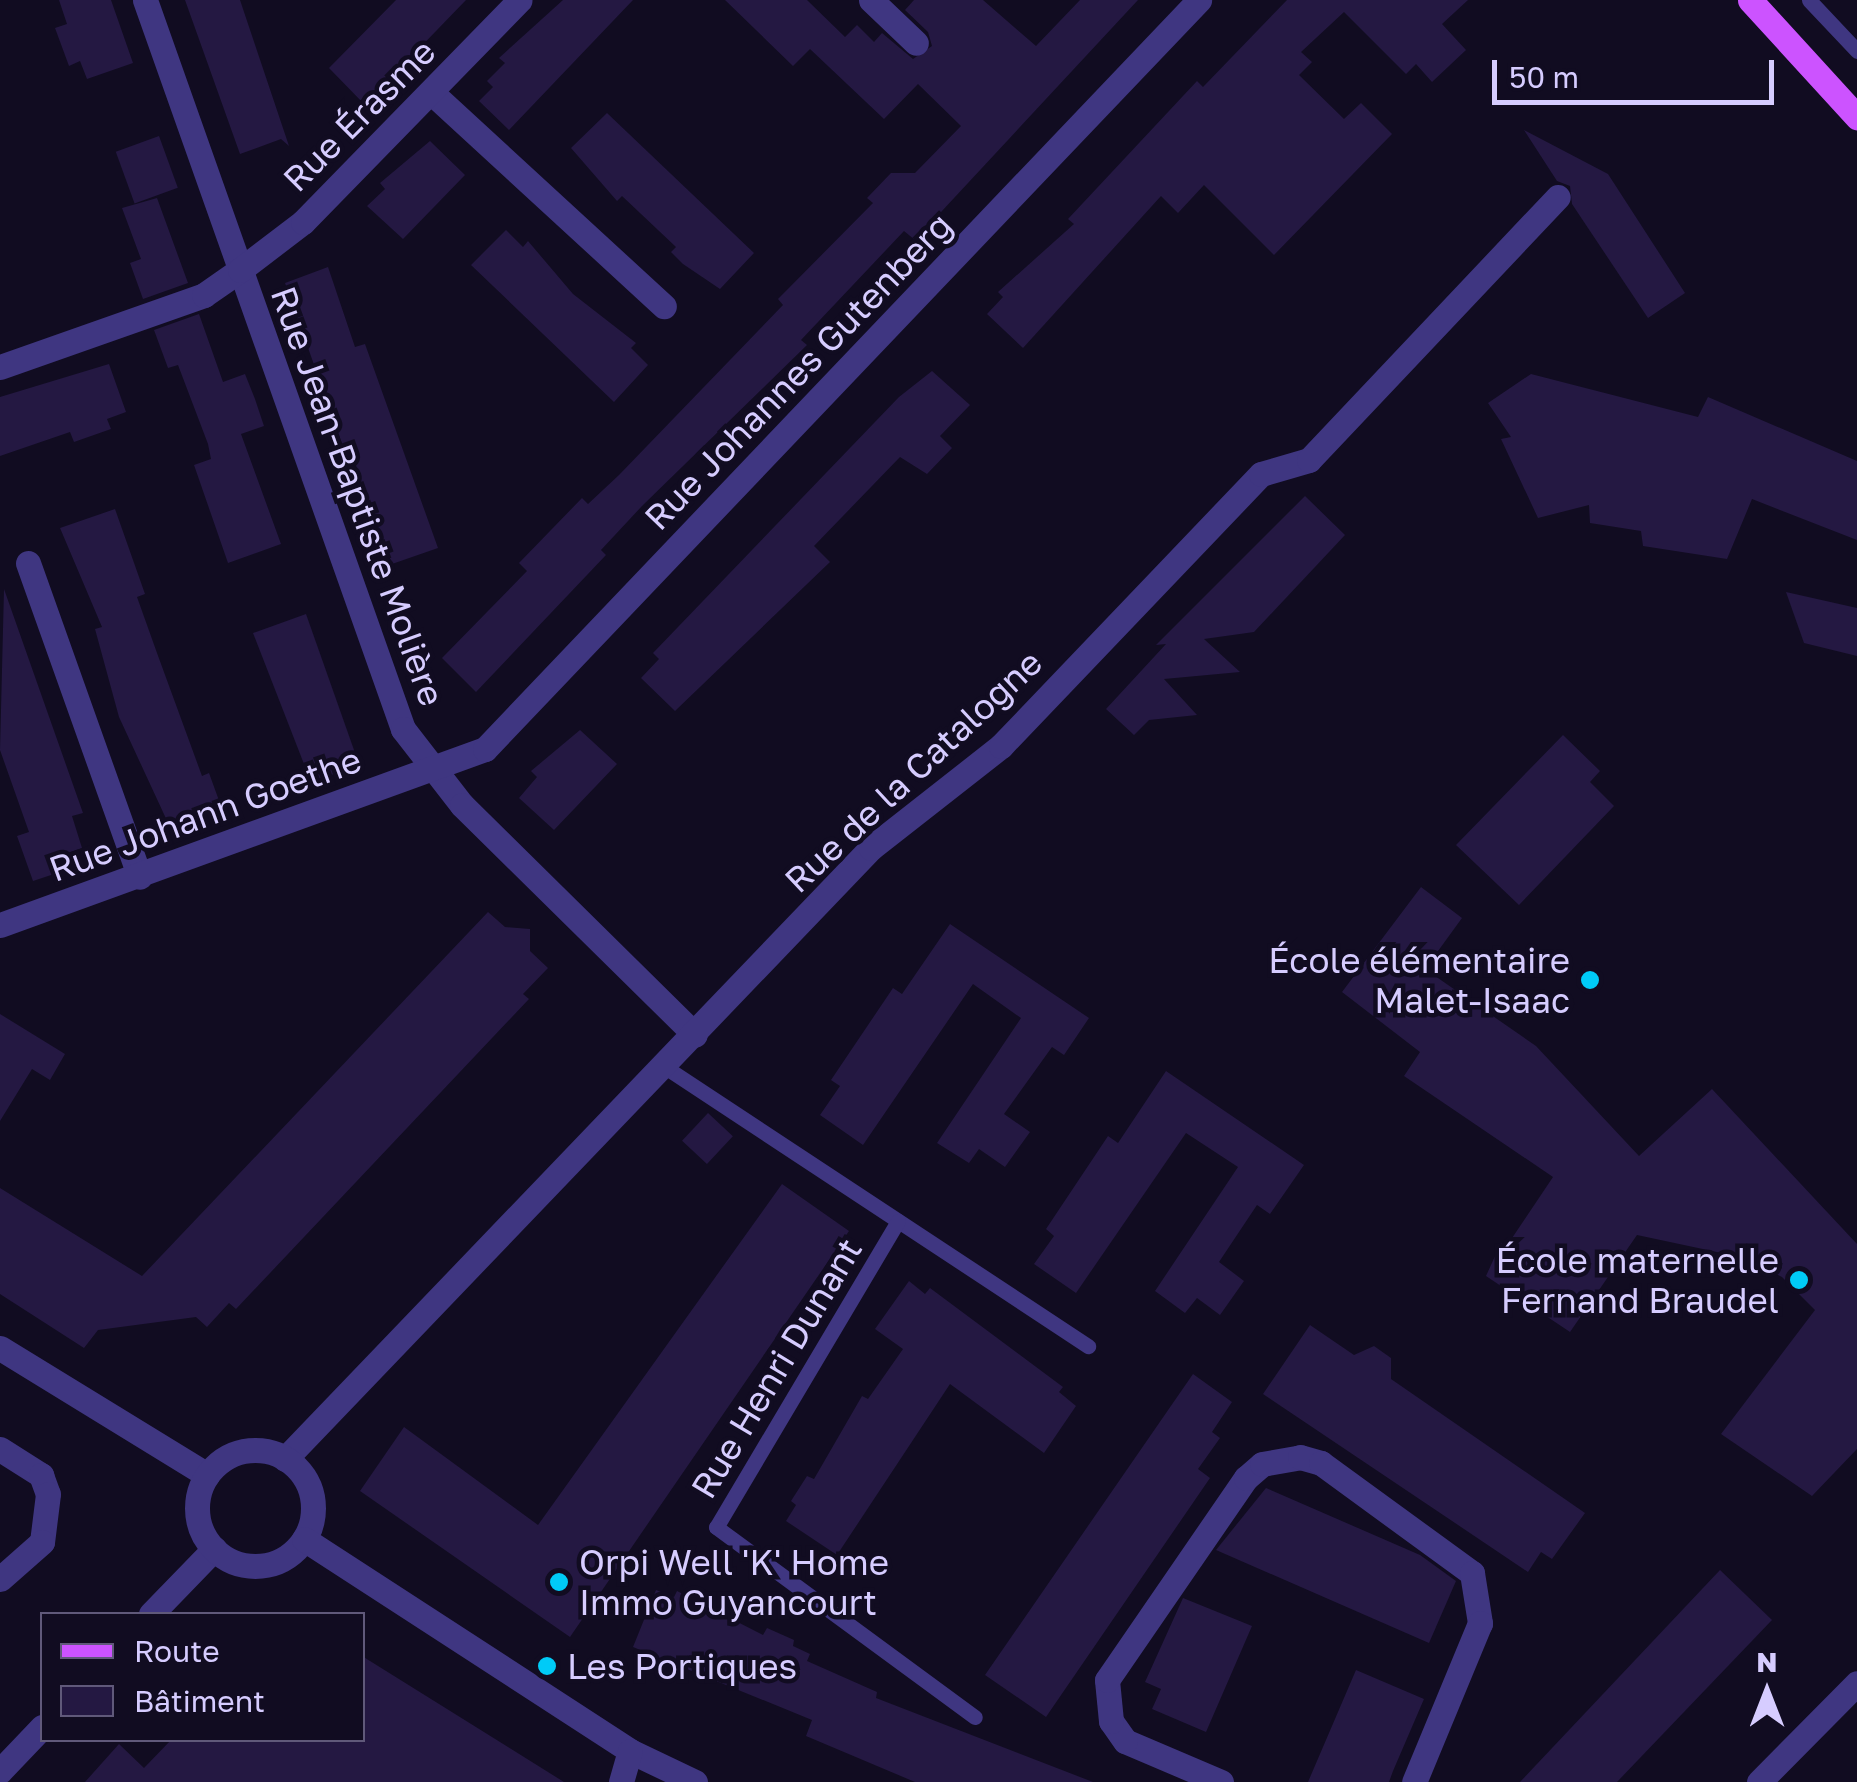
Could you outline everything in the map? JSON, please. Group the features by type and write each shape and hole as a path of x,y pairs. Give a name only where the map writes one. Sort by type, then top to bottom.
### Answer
{"main road":[{"path":"1750,0 1857,118"}],"street":[{"name":"Rue Jean-Baptiste Molière","path":"145,0 403,728 462,805 695,1035"},
{"name":"Rue Érasme","path":"0,368 204,295 240,270 303,222 520,0"},
{"path":"870,0 916,43"},
{"name":"Rue Johannes Gutenberg","path":"434,769 485,748 1199,0"},
{"path":"432,93 664,306"},
{"name":"Rue de la Catalogne","path":"285,1459 872,848 1001,746 1262,474 1309,460 1558,197"},
{"path":"28,563 140,877"},
{"name":"Rue Johann Goethe","path":"0,925 434,769"},
{"path":"0,1348 207,1474"},
{"path":"0,1449 40,1475 48,1494 42,1542 0,1579"},
{"path":"252,1450 285,1459 299,1471 313,1504 304,1539 278,1561 261,1566 244,1565 214,1549 196,1505 207,1474 219,1462 252,1450"},
{"path":"1221,1782 1125,1741 1111,1721 1107,1680 1246,1478 1280,1458 1321,1463 1472,1572 1480,1623 1424,1777"},
{"path":"304,1539 630,1751 684,1779"},
{"path":"153,1612 214,1549"},
{"path":"1759,1782 1857,1684"},
{"path":"0,1770 40,1728"},
{"path":"621,1782 630,1751"}],"lane":[{"path":"1809,0 1857,52"},
{"name":"Rue Henri Dunant","path":"665,1067 1088,1346"},
{"name":"Rue Henri Dunant","path":"898,1221 716,1527 975,1717"}],"building":[{"path":"59,0 111,0 133,63 87,79 80,61 69,66 55,28 67,24"},
{"path":"185,0 240,0 289,146 281,139 240,154"},
{"path":"396,0 466,0 408,60 415,66 390,91 384,84 364,104 329,68"},
{"path":"563,0 633,0 509,130 479,101 493,87 487,81 505,63 499,58"},
{"path":"725,0 807,0 845,37 857,25 874,42 882,33 913,59 932,46 928,32 905,10 914,0 983,0 1036,46 1080,0 1138,0 915,240 904,231 801,340 807,345 642,506 601,550 606,555 476,692 442,658 527,571 519,563 582,498 588,504 619,475 783,305 778,299 873,203 867,198 891,173 915,173 961,126 918,84 884,119 810,49 793,66"},
{"path":"1287,0 1468,0 1442,24 1466,50 1432,82 1416,64 1406,74 1344,12 1301,52 1312,62 1299,75 1344,119 1361,103 1392,134 1274,255 1204,185 1178,213 1161,196 1023,348 987,314 1003,297 998,292 1074,224 1068,219 1197,81 1203,87"},
{"path":"607,113 754,253 720,289 683,264 671,252 676,247 622,196 617,201 571,148"},
{"path":"1524,130 1608,174 1685,293 1648,318 1572,204 1570,186 1557,181"},
{"path":"159,136 178,188 135,203 116,152"},
{"path":"430,141 465,175 403,239 367,206 385,189 380,183"},
{"path":"157,198 188,283 143,299 130,263 141,259 122,208"},
{"path":"506,230 523,247 528,241 573,294 636,343 631,348 648,365 614,402 471,265"},
{"path":"328,267 355,347 365,344 438,548 392,564 383,540 376,542 352,450 345,452 285,283"},
{"path":"199,314 223,382 245,374 255,399 264,426 241,434 281,544 228,563 194,465 211,459 208,444 178,365 168,368 154,330"},
{"path":"109,364 126,412 107,419 111,429 74,442 70,432 0,456 0,397"},
{"path":"932,371 970,405 940,436 952,448 927,474 900,457 814,546 830,562 675,711 641,678 659,659 653,653 899,397"},
{"path":"1531,374 1698,417 1708,397 1857,461 1857,540 1752,499 1727,559 1643,546 1641,531 1590,523 1589,505 1538,518 1501,439 1511,437 1488,403"},
{"path":"1305,496 1345,535 1254,632 1204,639 1240,672 1164,679 1197,715 1149,720 1134,735 1106,709 1166,644 1156,645"},
{"path":"115,509 145,594 137,597 202,776 209,773 221,806 169,825 119,717 95,629 102,627 60,528"},
{"path":"4,589 83,813 72,816 82,848 70,852 75,867 33,881 17,836 29,832 0,750"},
{"path":"1786,592 1857,608 1857,656 1804,643"},
{"path":"306,614 354,750 354,767 311,782 253,633"},
{"path":"580,730 617,764 554,830 519,798 537,777 531,771"},
{"path":"1563,735 1600,771 1590,782 1614,806 1519,905 1456,845"},
{"path":"1421,887 1462,918 1425,969 1536,1046 1639,1156 1712,1089 1857,1244 1857,1449 1812,1496 1721,1434 1815,1310 1782,1277 1745,1258 1637,1235 1570,1332 1486,1276 1501,1243 1506,1247 1553,1177 1404,1076 1420,1052 1342,992"},
{"path":"488,912 505,927 530,929 530,951 548,968 523,994 529,999 236,1309 229,1303 207,1327 196,1317 98,1330 84,1348 0,1294 0,1188 142,1276"},
{"path":"950,924 1089,1018 1064,1055 1052,1047 1004,1114 1030,1132 1005,1167 979,1149 969,1163 937,1143 1021,1018 973,984 863,1145 820,1115 840,1086 831,1080 893,988 902,994"},
{"path":"0,1014 65,1054 50,1080 32,1069 0,1121"},
{"path":"1166,1071 1304,1165 1270,1214 1257,1205 1219,1262 1244,1281 1220,1315 1197,1298 1185,1313 1155,1291 1238,1167 1186,1133 1076,1293 1034,1264 1054,1236 1046,1229 1108,1136 1118,1143"},
{"path":"708,1113 733,1136 707,1164 682,1141"},
{"path":"782,1184 849,1231 570,1637 360,1491 404,1427 538,1525"},
{"path":"909,1281 925,1294 930,1288 1063,1387 1059,1392 1076,1406 1044,1453 950,1384 837,1555 786,1521 796,1505 791,1501 807,1476 814,1479 862,1396 868,1399 903,1349 875,1329"},
{"path":"1310,1325 1354,1355 1374,1346 1391,1358 1391,1379 1585,1513 1552,1559 1541,1552 1528,1572 1263,1394"},
{"path":"1193,1374 1232,1402 1212,1432 1220,1438 1198,1469 1210,1478 1046,1717 985,1675"},
{"path":"1266,1488 1420,1555 1456,1581 1429,1643 1216,1550"},
{"path":"1720,1570 1772,1620 1617,1782 1520,1782"},
{"path":"656,1590 674,1597 677,1591 763,1635 767,1628 794,1640 793,1646 810,1654 807,1661 877,1692 876,1698 1093,1782 915,1782 806,1736 812,1720 633,1647"},
{"path":"1183,1598 1252,1626 1206,1732 1152,1709 1161,1689 1145,1682"},
{"path":"365,1658 564,1782 85,1782 119,1744 144,1768 169,1742 365,1742"},
{"path":"1356,1670 1424,1699 1389,1782 1308,1782"}],"place":[{"name":"École élémentaire Malet-Isaac","path":"1590,980"},
{"name":"École maternelle Fernand Braudel","path":"1799,1280"},
{"name":"Orpi Well 'K' Home Immo Guyancourt","path":"559,1582"},
{"name":"Les Portiques","path":"547,1666"}]}
